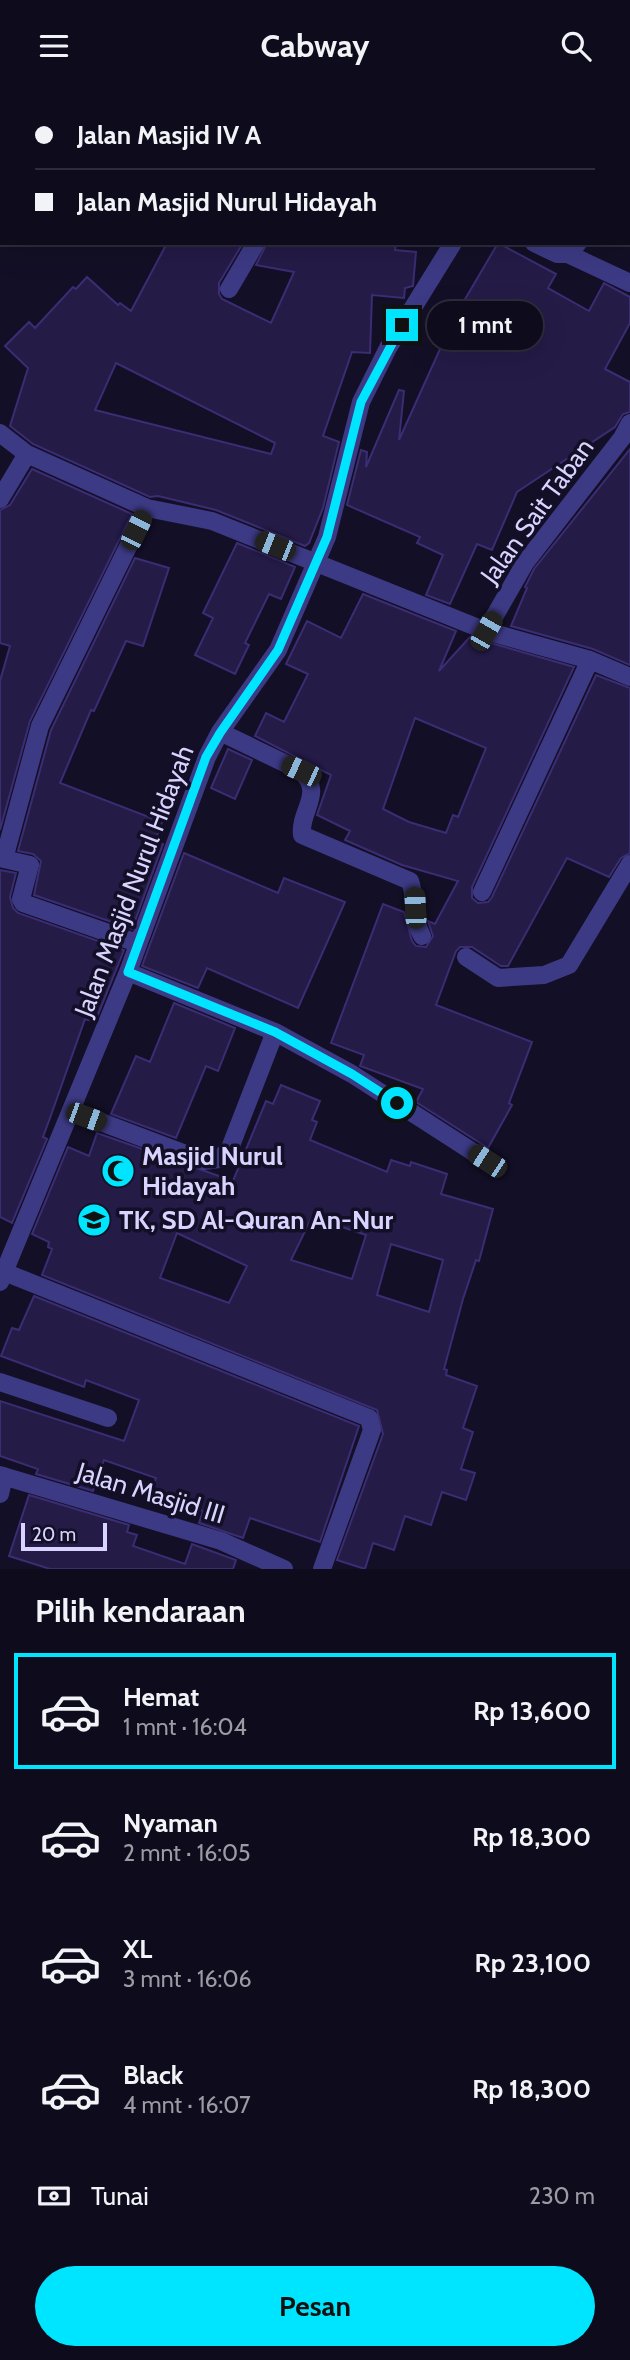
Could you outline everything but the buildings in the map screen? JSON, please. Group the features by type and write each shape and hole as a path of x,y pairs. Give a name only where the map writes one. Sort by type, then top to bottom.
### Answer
{"street":[{"path":"229,289 255,245"},
{"name":"Jalan Masjid Nurul Hidayah","path":"2,1277 128,972 206,757 278,650 327,537 361,402 388,348 452,245"},
{"path":"538,245 557,254 573,248 630,283"},
{"name":"Jalan Sait Taban","path":"486,631 525,563 622,438 630,423"},
{"path":"0,433 27,454 147,508 212,520 486,631 590,660 630,677"},
{"path":"0,499 27,454"},
{"path":"137,943 23,903 21,899 30,865 2,858 40,726 147,508"},
{"path":"482,892 590,660"},
{"path":"220,733 301,771 309,778 311,794 302,835 410,881 414,892 415,922 422,936"},
{"path":"467,957 498,978 523,978 569,965 630,864"},
{"path":"128,972 275,1032 352,1074 487,1161"},
{"path":"72,1111 204,1161 219,1159 230,1148 275,1032"},
{"path":"2,1277 369,1418 372,1430 321,1569"},
{"path":"0,1382 108,1418"},
{"path":"0,1494 2,1476"},
{"name":"Jalan Masjid III","path":"2,1476 221,1541 284,1569"}],"place":[{"name":"Masjid Nurul Hidayah","path":"118,1171"},
{"name":"TK, SD Al-Quran An-Nur","path":"94,1220"}],"route":[{"path":"397,1103 352,1074 275,1032 128,972 206,757 278,650 317,563 327,537 361,402 402,325"}]}
